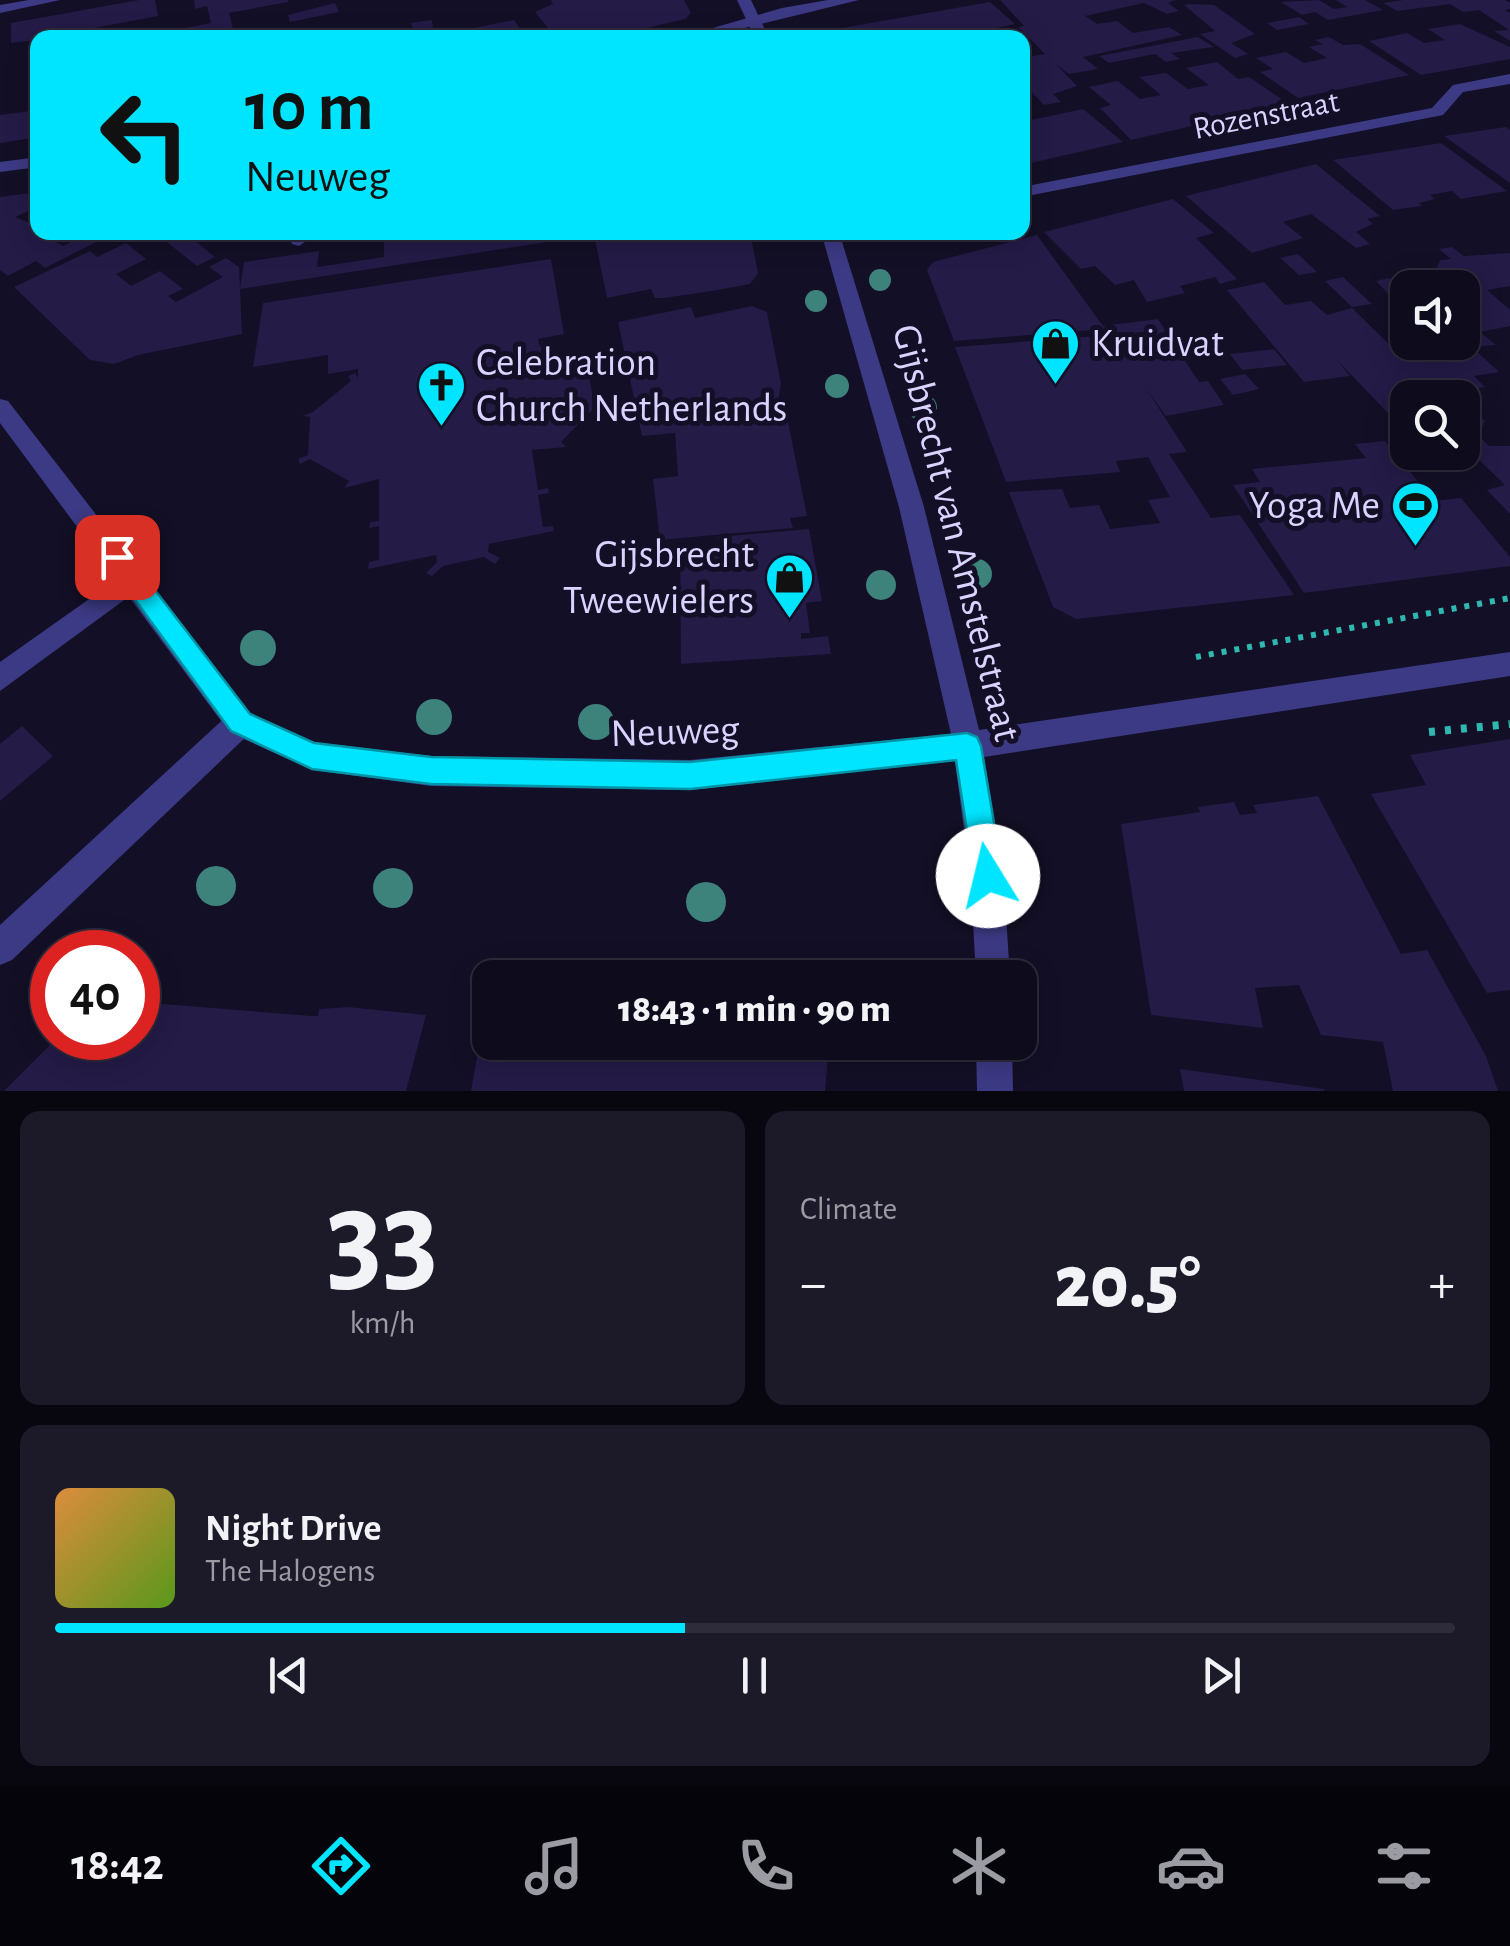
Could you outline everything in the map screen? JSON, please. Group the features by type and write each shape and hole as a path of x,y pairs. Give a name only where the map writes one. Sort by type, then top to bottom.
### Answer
{"street":[{"path":"0,9 54,0"},
{"path":"744,0 759,30"},
{"path":"715,30 852,0"},
{"name":"Rozenstraat","path":"1030,190 1437,112 1458,88 1510,79"},
{"path":"0,167 30,163"},
{"name":"Gijsbrecht van Amstelstraat","path":"832,240 946,642 988,876 992,960"},
{"name":"Neuweg","path":"0,407 240,722 312,756 431,771 690,775 967,746 1510,664"},
{"path":"0,678 133,579"},
{"path":"0,948 240,722"},
{"path":"994,1060 995,1091"}],"building":[{"path":"139,0 155,0 158,16 94,30 30,30 30,41 11,43 11,23"},
{"path":"194,0 288,0 229,13 233,30 185,30 211,23 207,6 195,9"},
{"path":"551,0 684,0 691,13 685,19 639,30 550,30 535,12 553,4"},
{"path":"1000,0 1175,0 1168,3 1179,11 1167,14 1144,3 1085,16 1097,24 1117,21 1133,33 1169,27 1182,35 1083,57 1098,69 1069,74 1055,63 1077,86 1053,94 1061,102 1044,105 1030,90 1030,57 1045,54 1030,39 1030,30 1018,27 1024,26"},
{"path":"1319,0 1334,9 1347,7 1336,0 1365,0 1383,10 1328,20 1315,12 1302,15 1281,2"},
{"path":"1505,0 1510,3 1510,9 1505,10 1510,13 1510,41 1494,31 1509,30 1479,10 1463,12 1450,4 1397,11 1383,3"},
{"path":"990,2 1015,24 988,30 831,30"},
{"path":"335,3 339,12 290,22 288,15"},
{"path":"1184,5 1214,5 1255,34 1231,43 1248,54 1235,58 1200,34 1215,31"},
{"path":"1299,17 1309,24 1277,30 1267,23"},
{"path":"432,20 433,30 413,30 411,23"},
{"path":"514,20 521,30 475,30"},
{"path":"1460,24 1510,47 1510,59 1421,75 1369,41 1407,33 1424,43 1445,40 1428,29"},
{"path":"1198,37 1214,47 1171,53 1180,59 1166,62 1155,54 1109,63 1099,56"},
{"path":"1329,37 1343,45 1360,44 1409,75 1298,98 1260,72 1273,69 1256,58 1286,52 1304,63 1327,58 1309,47 1323,44 1315,40"},
{"path":"1217,62 1238,79 1249,77 1289,104 1131,140 1100,108 1111,105 1089,87 1118,81 1140,99 1161,95 1139,77 1166,73 1188,89 1209,85 1186,68"},
{"path":"1083,109 1123,142 1030,163 1030,120"},
{"path":"30,111 30,138 0,143 0,115"},
{"path":"1506,127 1510,130 1510,183 1444,136"},
{"path":"1441,143 1507,191 1461,199 1452,191 1430,195 1435,199 1419,203 1422,206 1393,210 1333,160"},
{"path":"1316,164 1380,216 1367,219 1373,224 1356,232 1370,244 1356,248 1311,214 1283,222 1303,238 1252,253 1186,196"},
{"path":"30,193 30,210 15,217 30,223 30,240 52,240 63,246 75,240 100,240 45,268 36,261 8,276 0,270 0,197"},
{"path":"1173,199 1214,233 1196,238 1237,279 1220,284 1215,277 1180,286 1185,293 1147,302 1134,280 1115,285 1095,266 1081,269 1044,232"},
{"path":"1037,235 1103,326 1158,319 1199,382 1208,381 1224,405 1166,416 1146,388 1187,452 1169,454 1211,518 1240,515 1294,595 1076,619 1053,607 1009,492 1062,489 1070,508 1099,505 1110,529 1160,523 1148,500 1170,497 1148,457 1116,461 1120,472 1006,482 955,347 1098,336 1106,351 1120,350 1105,329 954,341 927,270 933,262 1030,240"},
{"path":"164,240 194,240 215,257 197,266"},
{"path":"384,240 561,240 240,289 244,262 319,251 317,267 384,257"},
{"path":"595,240 752,240 758,273 750,284 664,298 655,298 651,289 607,298"},
{"path":"126,243 146,259 116,274 131,286 160,271 183,289 168,296 176,302 223,277 209,267 226,258 239,267 242,334 138,355 114,364 90,360 14,287 90,251 97,257"},
{"path":"1452,247 1464,256 1510,253 1510,286 1487,290 1510,310 1510,326 1480,332 1480,270 1436,270 1440,260 1451,259 1439,249"},
{"path":"1298,254 1317,272 1299,275 1280,258"},
{"name":"Celebration Church Netherlands","path":"551,259 564,334 538,339 540,347 542,342 548,342 546,348 585,366 593,362 596,365 588,369 594,404 604,405 602,409 594,408 561,442 566,447 532,450 538,490 548,488 549,493 538,495 543,527 553,526 554,531 489,544 488,552 500,558 495,564 484,557 443,566 432,576 426,573 437,562 436,555 368,569 369,562 379,560 379,526 369,528 370,522 379,521 379,479 344,488 349,481 310,459 300,464 298,459 308,455 310,417 302,416 313,412 351,381 348,376 355,373 358,378 358,369 328,374 328,355 253,367 263,303"},
{"path":"1343,277 1372,304 1352,307 1325,281"},
{"path":"1390,279 1390,296 1376,281"},
{"path":"1264,282 1285,305 1311,301 1327,315 1352,308 1390,345 1390,360 1480,360 1480,354 1499,372 1474,376 1478,380 1390,380 1390,415 1337,360 1350,376 1304,382 1227,290"},
{"path":"752,306 767,312 781,384 777,408 788,422 807,516 790,518 793,528 660,540 653,479 678,476 675,433 642,436 618,322 691,307 695,318"},
{"path":"1480,332 1496,345 1480,346"},
{"path":"1274,349 1287,365 1242,370 1230,354"},
{"path":"1245,374 1259,389 1233,395 1220,379"},
{"path":"1480,437 1489,446 1510,446 1510,514 1487,490 1505,485 1480,461"},
{"path":"1385,441 1390,447 1390,470 1409,470 1434,501 1461,498 1510,557 1510,566 1304,593 1233,485 1260,482 1252,469 1366,458 1355,444"},
{"path":"809,529 822,601 806,603 810,633 801,633 801,639 828,636 831,654 681,664 680,549 720,546 718,537"},
{"path":"22,726 53,756 0,801 0,744"},
{"path":"1510,739 1510,990 1487,993 1371,794 1426,785 1410,755"},
{"path":"1318,796 1401,954 1427,950 1486,1056 1498,1091 1393,1091 1383,1042 1321,1035 1299,985 1255,988 1263,1028 1151,1015 1121,824 1200,812 1198,807 1234,802 1240,815 1257,813 1253,805"},
{"path":"160,1004 311,1016 318,1016 319,1009 348,1007 426,1015 406,1091 4,1091 35,1060 160,1060"},
{"path":"476,1060 828,1060 825,1091 471,1091"},
{"path":"1180,1069 1324,1089 1324,1091 1184,1091"}],"place":[{"name":"Kruidvat","path":"1056,386"},
{"name":"Celebration Church Netherlands","path":"441,428"},
{"name":"Yoga Me","path":"1415,548"},
{"name":"Gijsbrecht Tweewielers","path":"789,620"}],"route":[{"path":"117,557 240,722 312,756 431,771 690,775 967,746 988,876"}]}
